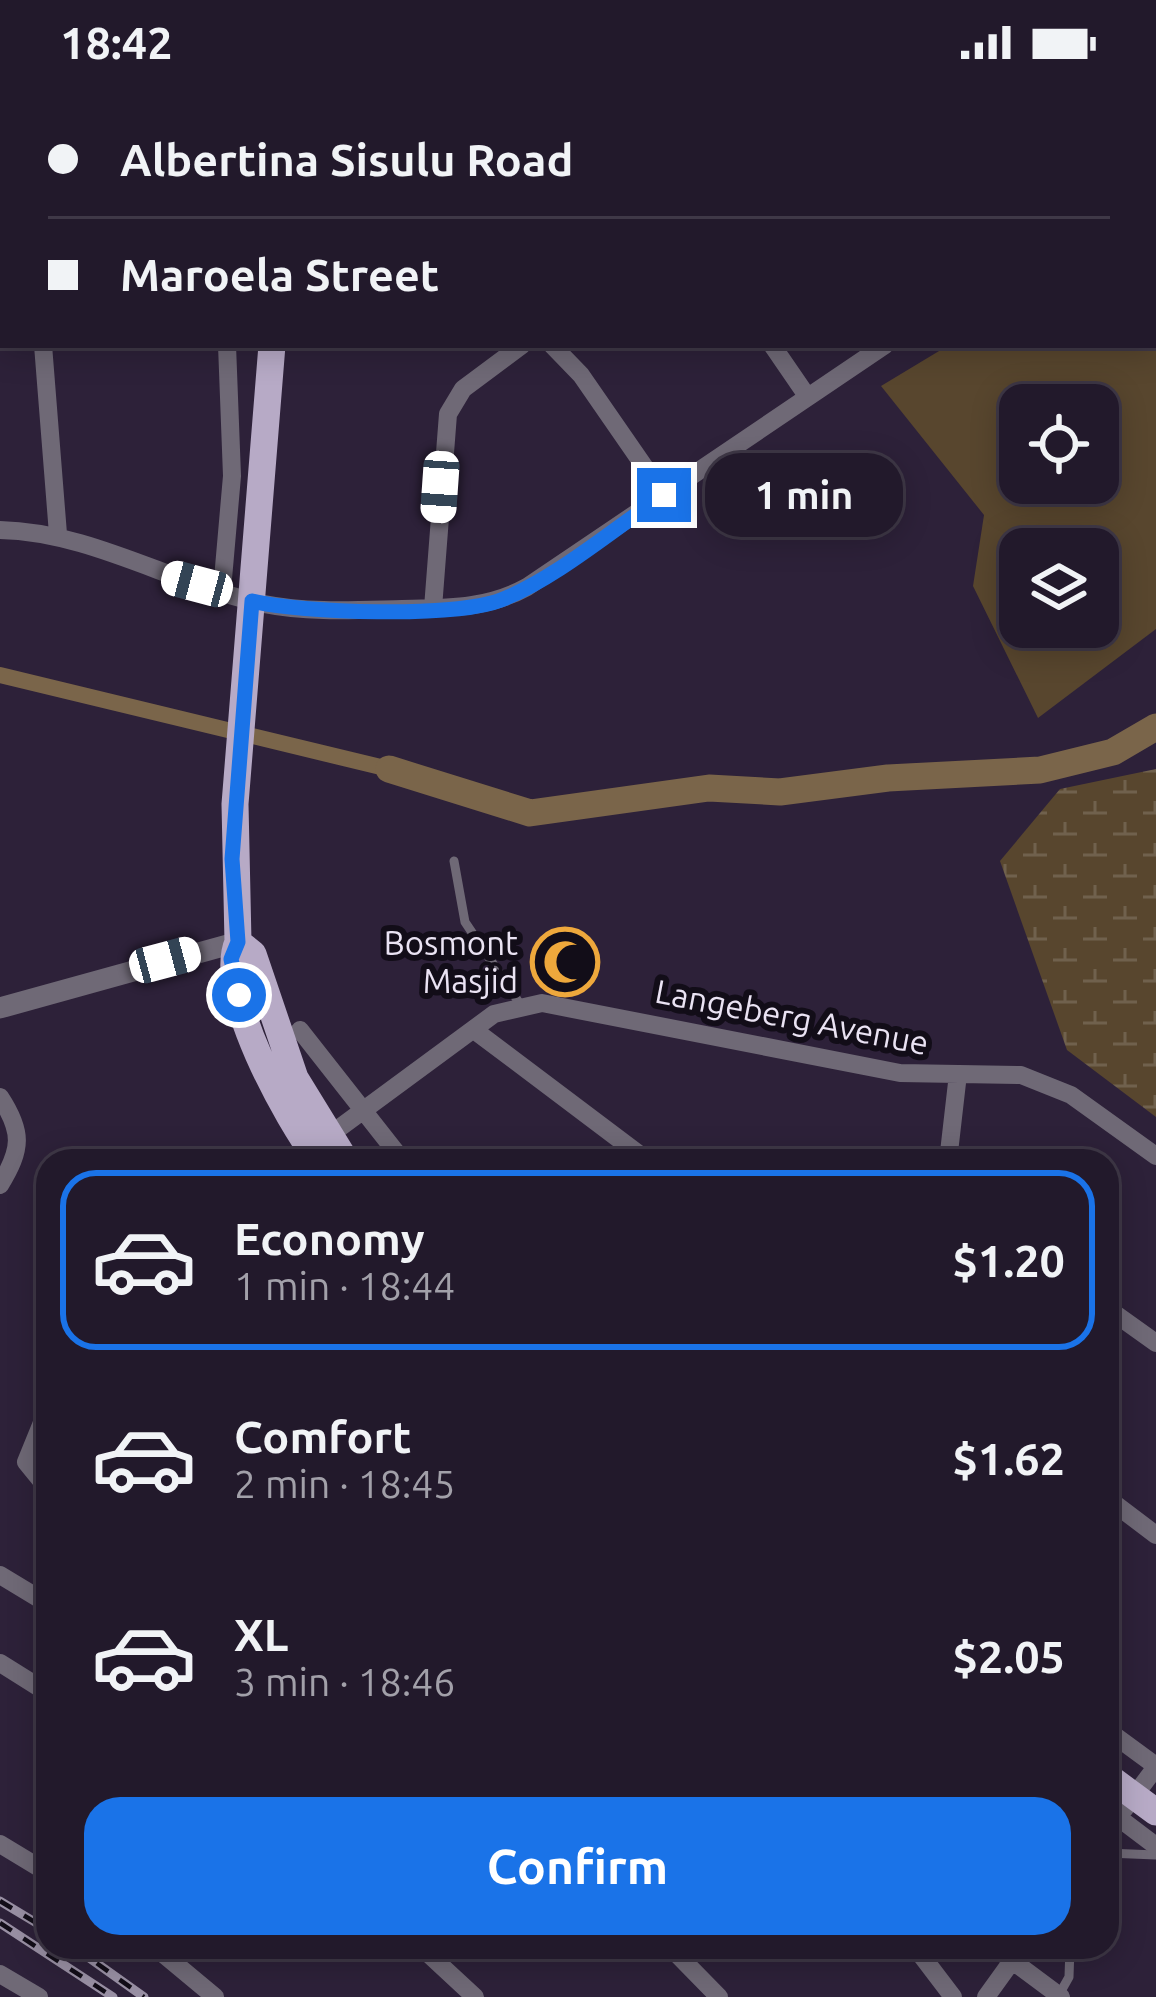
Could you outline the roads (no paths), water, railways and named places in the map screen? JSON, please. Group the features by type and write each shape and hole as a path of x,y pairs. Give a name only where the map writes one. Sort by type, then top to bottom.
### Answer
{"main road":[{"path":"272,348 232,859 238,942 253,954 319,1149"}],"street":[{"path":"44,348 58,534"},
{"path":"222,590 232,476 227,348"},
{"path":"433,608 446,429 463,388 518,348"},
{"path":"555,348 593,390 664,495"},
{"path":"774,348 807,396"},
{"path":"0,530 58,534 252,601 314,609 433,608 502,600 879,348"},
{"path":"0,1008 238,942"},
{"path":"319,1149 494,1014 520,1004"},
{"name":"Langeberg Avenue","path":"520,1004 620,1014 900,1073 1003,1073 1039,1081 1071,1095 1156,1156"},
{"path":"301,1030 394,1149"},
{"path":"474,1030 632,1149"},
{"path":"949,1149 958,1074"},
{"path":"0,1096 20,1137 15,1161 0,1184"},
{"path":"1119,1317 1156,1343"},
{"path":"36,1451 26,1462 36,1474"},
{"path":"1119,1507 1156,1534"},
{"path":"0,1575 36,1597"},
{"path":"0,1663 36,1686"},
{"path":"1119,1739 1156,1767 1124,1813 1156,1846"},
{"path":"0,1844 36,1866"},
{"path":"169,1959 215,1997"},
{"path":"434,1959 475,1997"},
{"path":"682,1959 718,1997"},
{"path":"924,1959 952,1997"},
{"path":"986,1997 1014,1959"},
{"path":"1023,1959 1059,1996"},
{"path":"0,1974 39,1997"}],"lane":[{"path":"454,861 465,922 520,1004"},
{"path":"1119,1853 1156,1855"},
{"path":"1059,1996 1069,1977 1070,1959"}],"waterway":[{"path":"0,675 389,769"},
{"path":"389,769 530,813 709,788 780,792 888,778 1040,770 1113,752 1156,727"}],"railway":[{"path":"0,1901 36,1923"},
{"path":"0,1923 36,1947"},
{"path":"55,1959 113,1997"},
{"path":"91,1959 144,1997"}],"place":[{"name":"Bosmont Masjid","path":"565,962"}]}
